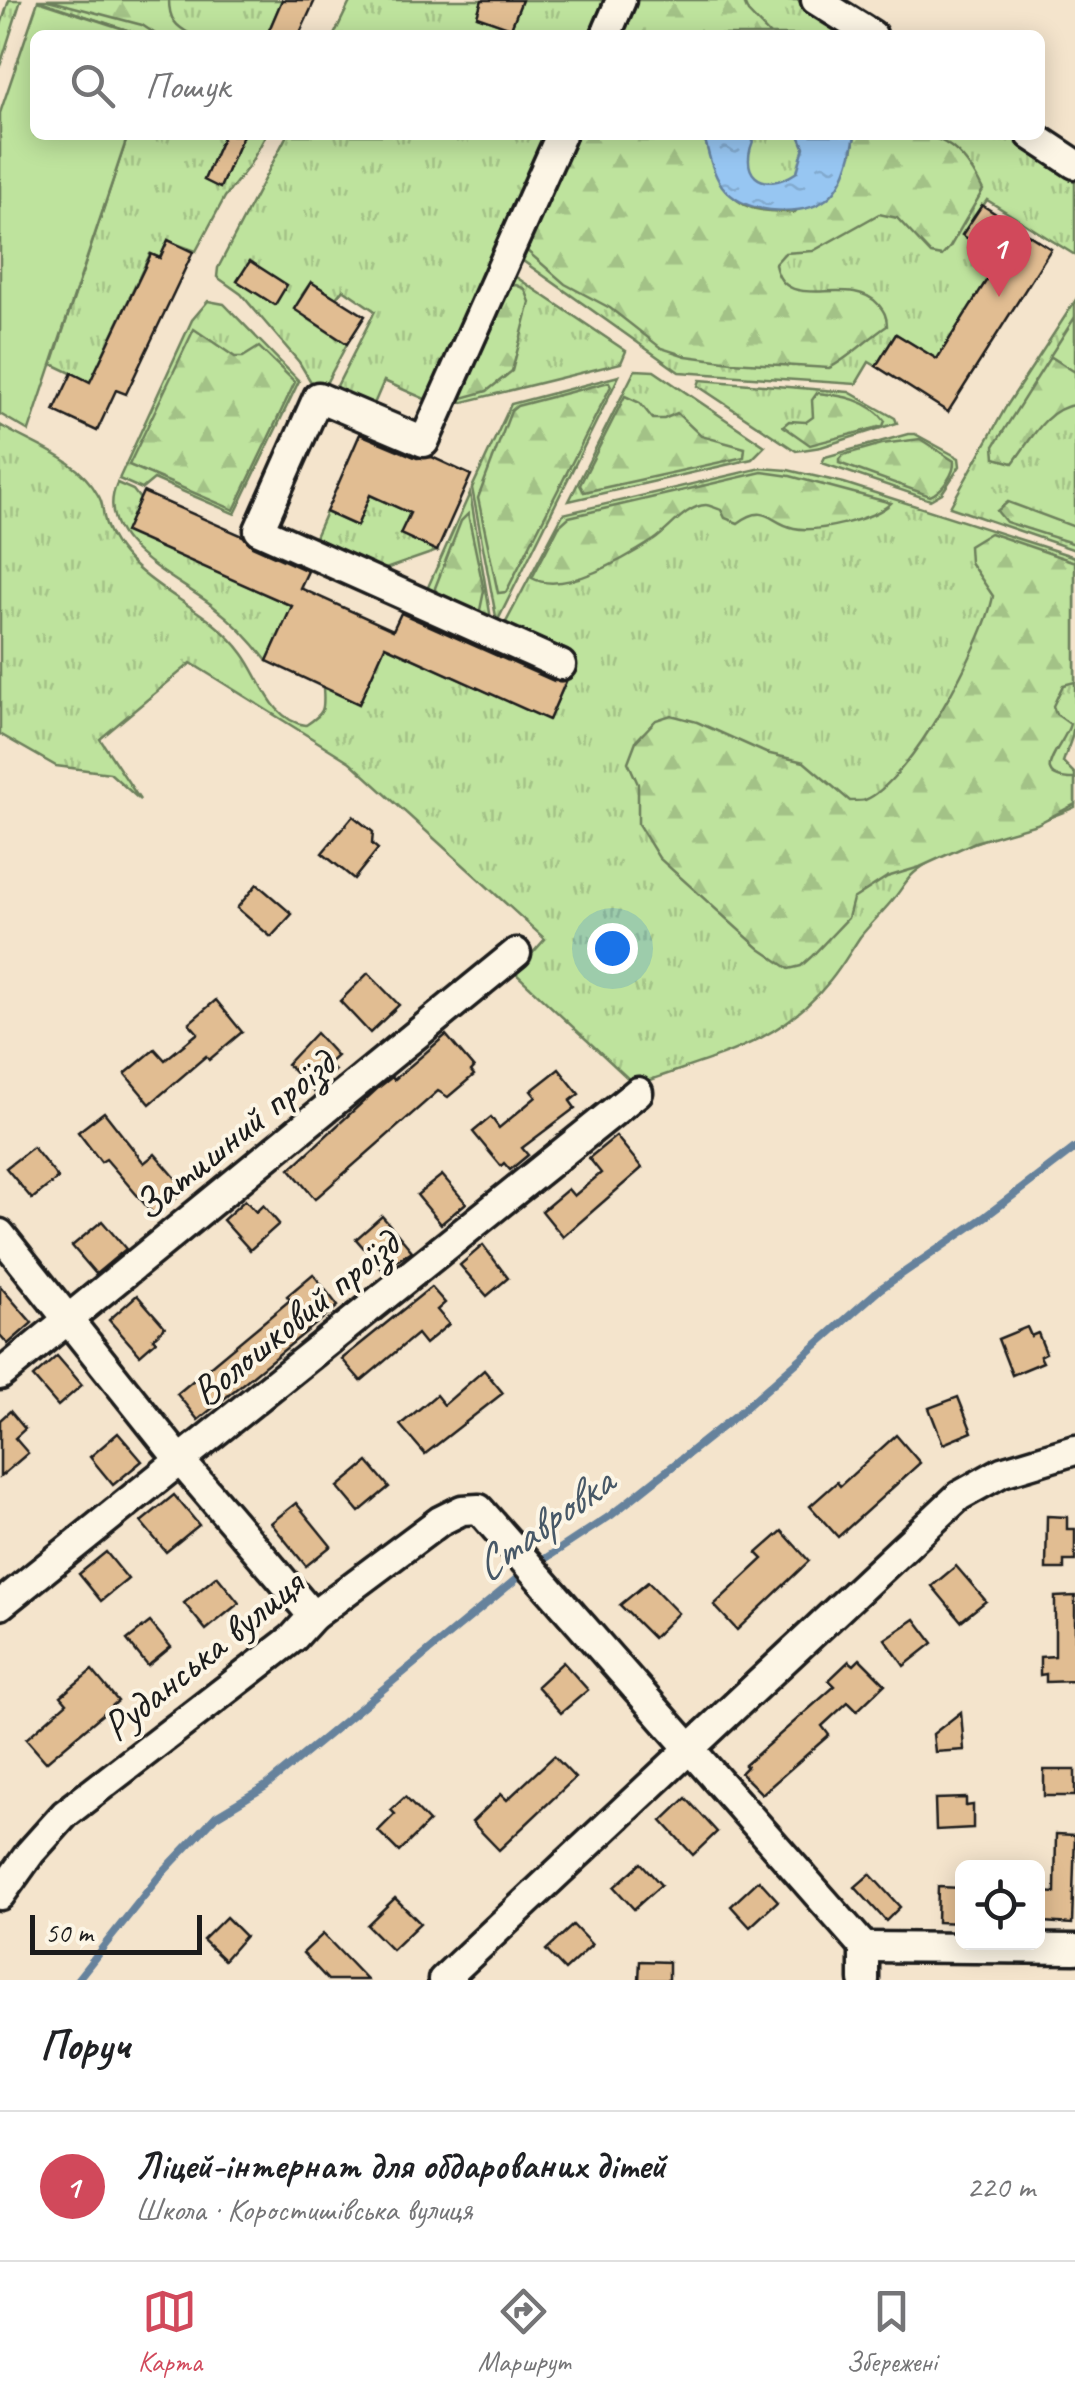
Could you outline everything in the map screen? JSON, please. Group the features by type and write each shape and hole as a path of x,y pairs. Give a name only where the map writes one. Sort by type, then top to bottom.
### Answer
{"street":[{"path":"608,30 622,0"},
{"path":"816,0 864,30"},
{"path":"559,140 424,442 318,397 259,530 561,665"},
{"path":"1039,140 1075,164"},
{"name":"Затишний проїзд","path":"0,1376 516,954"},
{"name":"Волошковий проїзд","path":"0,1605 638,1092"},
{"path":"0,1234 179,1460 313,1616"},
{"path":"442,1980 959,1496 1002,1472 1075,1450"},
{"name":"Руданська вулиця","path":"0,1895 65,1814 293,1638 313,1616 440,1520 462,1510 479,1509 688,1748"},
{"path":"688,1748 864,1947 864,1980"},
{"path":"864,1947 1075,1948"}],"green space":[{"path":"9,0 21,0 0,66 0,28"},
{"path":"37,0 282,0 269,30 127,30"},
{"path":"48,0 169,0 174,21 184,30 150,30"},
{"path":"351,0 482,0 477,16 511,28 522,0 615,0 602,30 336,30"},
{"path":"627,0 797,0 844,30 614,30"},
{"path":"630,0 743,0 748,12 765,30 617,30"},
{"path":"38,1 127,30 30,30 30,140 126,140 29,431 0,414 0,113"},
{"path":"126,140 222,140 204,180 220,187 241,140 263,140 225,197 196,251 168,241 160,258 150,254 90,382 52,364"},
{"path":"284,140 553,140 434,403 384,381 371,411 333,394 375,311 343,289 336,298 311,282 302,295 315,304 307,318 347,344 323,389 311,382 299,362 241,294 217,277 218,268"},
{"path":"565,140 1017,140 1075,176 1075,255 987,200 963,235 1000,259 937,359 896,334 876,366 869,362 856,384 679,372 516,256"},
{"path":"568,140 706,140 726,188 742,203 762,210 794,213 852,153 854,140 938,140 959,153 983,190 942,256 931,254 897,218 879,214 813,251 785,253 775,264 781,279 791,288 866,295 883,311 887,326 829,368 732,362 686,356 661,348 610,308 565,284 526,250 527,236"},
{"path":"513,275 626,351 621,363 447,406"},
{"path":"507,287 525,289 530,302 512,371 487,391 457,396"},
{"path":"208,301 224,304 299,381 235,514 154,479 142,489 119,479 192,320"},
{"path":"1075,301 1075,550 950,507 1006,407"},
{"path":"1075,317 1075,372 1050,356"},
{"path":"194,329 235,357 243,357 259,347 295,382 234,510 129,465"},
{"path":"1062,338 1075,338 1075,405 1047,419 1013,463 995,458 994,446"},
{"path":"635,370 654,371 765,446 752,459 569,501"},
{"path":"619,376 497,622 472,488 511,404"},
{"path":"700,380 849,392 895,418 897,423 796,451 698,386"},
{"path":"609,382 611,386 506,592 498,593 478,498 511,411 517,406"},
{"path":"817,393 863,403 879,414 885,421 883,426 810,445 783,426 789,421 806,422 813,417 812,400"},
{"path":"625,396 640,403 653,419 677,413 701,436 745,448 744,457 584,492 580,485"},
{"path":"0,425 79,471 100,498 109,531 126,556 232,640 276,708 294,722 306,725 322,709 323,687 359,703 385,646 549,719 575,662 503,628 563,514 761,468 844,483 1075,557 1075,714 1063,762 1075,774 1075,807 928,863 911,876 864,932 830,981 788,1021 718,1057 633,1083 515,973 545,939 350,762 191,663 100,739 140,800 110,773 56,766 0,734"},
{"path":"908,434 959,458 960,466 942,493 930,500 822,463 825,457"},
{"path":"920,439 954,461 947,482 930,496 839,463 843,455"},
{"path":"762,472 891,503 859,519 804,529 762,514 738,523 725,518 720,509 699,506 654,540 594,572 561,582 532,578 559,526 569,517"},
{"path":"117,483 133,490 140,499 126,531 292,606 267,661 228,618 160,570 127,540 116,523 112,504"},
{"path":"470,493 492,625 424,596"},
{"path":"370,495 410,513 401,534 437,551 374,573 312,544 326,512 357,526"},
{"path":"1008,502 1075,527 1075,544 1006,522 997,511"},
{"path":"468,514 484,591 480,610 474,612 436,594 435,588 461,521"},
{"path":"990,533 1075,562 1075,682 1063,685 1053,706 1056,714 1070,724 1050,767 1060,777 1075,779 1075,804 1037,824 975,842 887,877 853,899 848,918 801,966 789,969 760,949 659,858 638,824 638,784 628,762 636,741 656,720 671,715 697,722 766,753 804,762 850,801 865,800 883,788 923,740 976,644 993,596 970,562 969,546"}],"water":[{"path":"705,140 754,140 749,160 751,170 763,181 773,182 797,172 804,147 801,140 854,140 839,184 831,195 806,209 770,210 743,203 722,186"}],"building":[{"path":"282,0 315,0 301,30 269,30"},
{"path":"482,0 522,0 511,28 477,16"},
{"path":"222,140 241,140 220,188 204,180"},
{"path":"982,205 1051,249 948,412 876,366 896,334 937,359 1000,259 962,235"},
{"path":"168,240 193,252 126,394 116,390 97,431 54,411 72,373 90,382 151,254 160,258"},
{"path":"250,261 287,285 275,305 237,281"},
{"path":"311,282 365,316 347,344 294,309"},
{"path":"360,434 417,458 432,457 471,475 437,551 400,534 410,513 370,495 357,526 326,512"},
{"path":"143,492 243,536 252,546 308,571 300,588 393,630 401,613 554,681 566,681 549,720 385,646 359,704 267,661 292,606 125,532"},
{"path":"353,816 373,832 372,844 378,849 354,879 322,853"},
{"path":"257,884 292,914 271,937 237,908"},
{"path":"368,973 399,1005 370,1033 340,1001"},
{"path":"216,1000 242,1032 209,1060 206,1056 150,1104 125,1074 155,1049 165,1060 198,1033 189,1023"},
{"path":"316,1033 337,1056 328,1064 335,1071 314,1092 287,1064"},
{"path":"446,1035 474,1068 474,1075 448,1097 438,1091 315,1199 290,1169 378,1088 392,1077 394,1080"},
{"path":"559,1069 579,1094 570,1101 575,1108 522,1148 528,1155 510,1170 504,1163 501,1166 473,1132 491,1117 499,1128 536,1097 531,1091"},
{"path":"104,1112 144,1163 155,1154 186,1190 155,1216 106,1159 101,1162 78,1132"},
{"path":"616,1136 642,1168 563,1237 542,1211 568,1189 574,1196 601,1173 589,1158"},
{"path":"33,1147 58,1178 32,1199 6,1168"},
{"path":"442,1175 466,1203 441,1224 417,1195"},
{"path":"245,1200 256,1212 263,1205 279,1224 250,1250 223,1220"},
{"path":"382,1216 412,1251 383,1270 356,1239"},
{"path":"102,1221 126,1249 96,1274 72,1246"},
{"path":"483,1245 508,1278 487,1296 460,1265"},
{"path":"313,1274 338,1306 198,1420 177,1394 290,1300 287,1296"},
{"path":"0,1286 32,1323 8,1344 0,1335"},
{"path":"431,1287 445,1303 437,1310 449,1324 425,1344 417,1334 361,1381 342,1359"},
{"path":"137,1295 165,1327 140,1355 109,1320"},
{"path":"1027,1327 1031,1336 1038,1333 1046,1353 1040,1356 1043,1362 1012,1375 998,1339"},
{"path":"57,1356 82,1385 58,1406 33,1377"},
{"path":"484,1370 503,1393 425,1454 400,1425 436,1395 444,1405"},
{"path":"958,1397 972,1432 943,1444 929,1408"},
{"path":"10,1411 25,1429 15,1438 28,1453 0,1477 0,1420"},
{"path":"118,1433 142,1461 113,1485 90,1457"},
{"path":"896,1435 920,1463 838,1537 810,1506 837,1482 840,1486"},
{"path":"368,1462 389,1487 359,1512 338,1487"},
{"path":"174,1495 199,1525 166,1552 141,1522"},
{"path":"296,1503 331,1546 306,1566 271,1523"},
{"path":"1047,1516 1067,1517 1067,1529 1075,1529 1075,1561 1064,1561 1064,1569 1046,1569"},
{"path":"782,1531 809,1561 737,1630 714,1605 763,1559 757,1553"},
{"path":"106,1552 128,1579 101,1601 79,1574"},
{"path":"956,1566 986,1601 961,1621 932,1586"},
{"path":"217,1576 239,1603 206,1630 184,1603"},
{"path":"648,1582 678,1613 653,1638 620,1605"},
{"path":"1075,1596 1075,1681 1046,1682 1046,1674 1040,1675 1040,1657 1055,1656 1055,1597"},
{"path":"915,1619 933,1643 904,1666 885,1639"},
{"path":"150,1622 171,1647 148,1666 127,1640"},
{"path":"860,1659 885,1684 857,1711 848,1702 822,1726 829,1735 762,1794 741,1773 745,1765 835,1686 829,1680 849,1661 854,1665"},
{"path":"563,1662 588,1690 561,1713 537,1686"},
{"path":"92,1670 118,1701 46,1762 26,1739 67,1703 61,1696"},
{"path":"961,1712 964,1750 935,1752 933,1734"},
{"path":"554,1756 575,1778 499,1850 472,1822 501,1794 507,1800"},
{"path":"1044,1770 1075,1770 1075,1796 1044,1796"},
{"path":"405,1797 429,1822 399,1852 378,1831"},
{"path":"686,1798 717,1832 693,1855 662,1821"},
{"path":"966,1798 966,1806 973,1805 973,1828 936,1830 935,1799"},
{"path":"1056,1834 1075,1835 1072,1924 1045,1922 1045,1892 1055,1893"},
{"path":"641,1863 661,1885 634,1909 614,1887"},
{"path":"870,1874 900,1907 886,1921 855,1887"},
{"path":"759,1880 778,1901 750,1927 731,1906"},
{"path":"938,1887 955,1888 955,1923 937,1922"},
{"path":"395,1898 420,1923 392,1950 367,1925"},
{"path":"226,1917 245,1936 224,1960 203,1940"},
{"path":"573,1925 592,1945 565,1970 546,1950"},
{"path":"323,1934 367,1980 328,1980 303,1953"},
{"path":"640,1961 669,1962 669,1980 639,1980"}],"waterway":[{"name":"Ставровка","path":"537,1564 610,1516 738,1414 880,1289 1075,1148"},
{"name":"Ставровка","path":"77,1980 162,1873 216,1816 266,1786 526,1571"}],"place":[{"name":"Ліцей-інтернат для обдарованих дітей","path":"999,297"}]}
